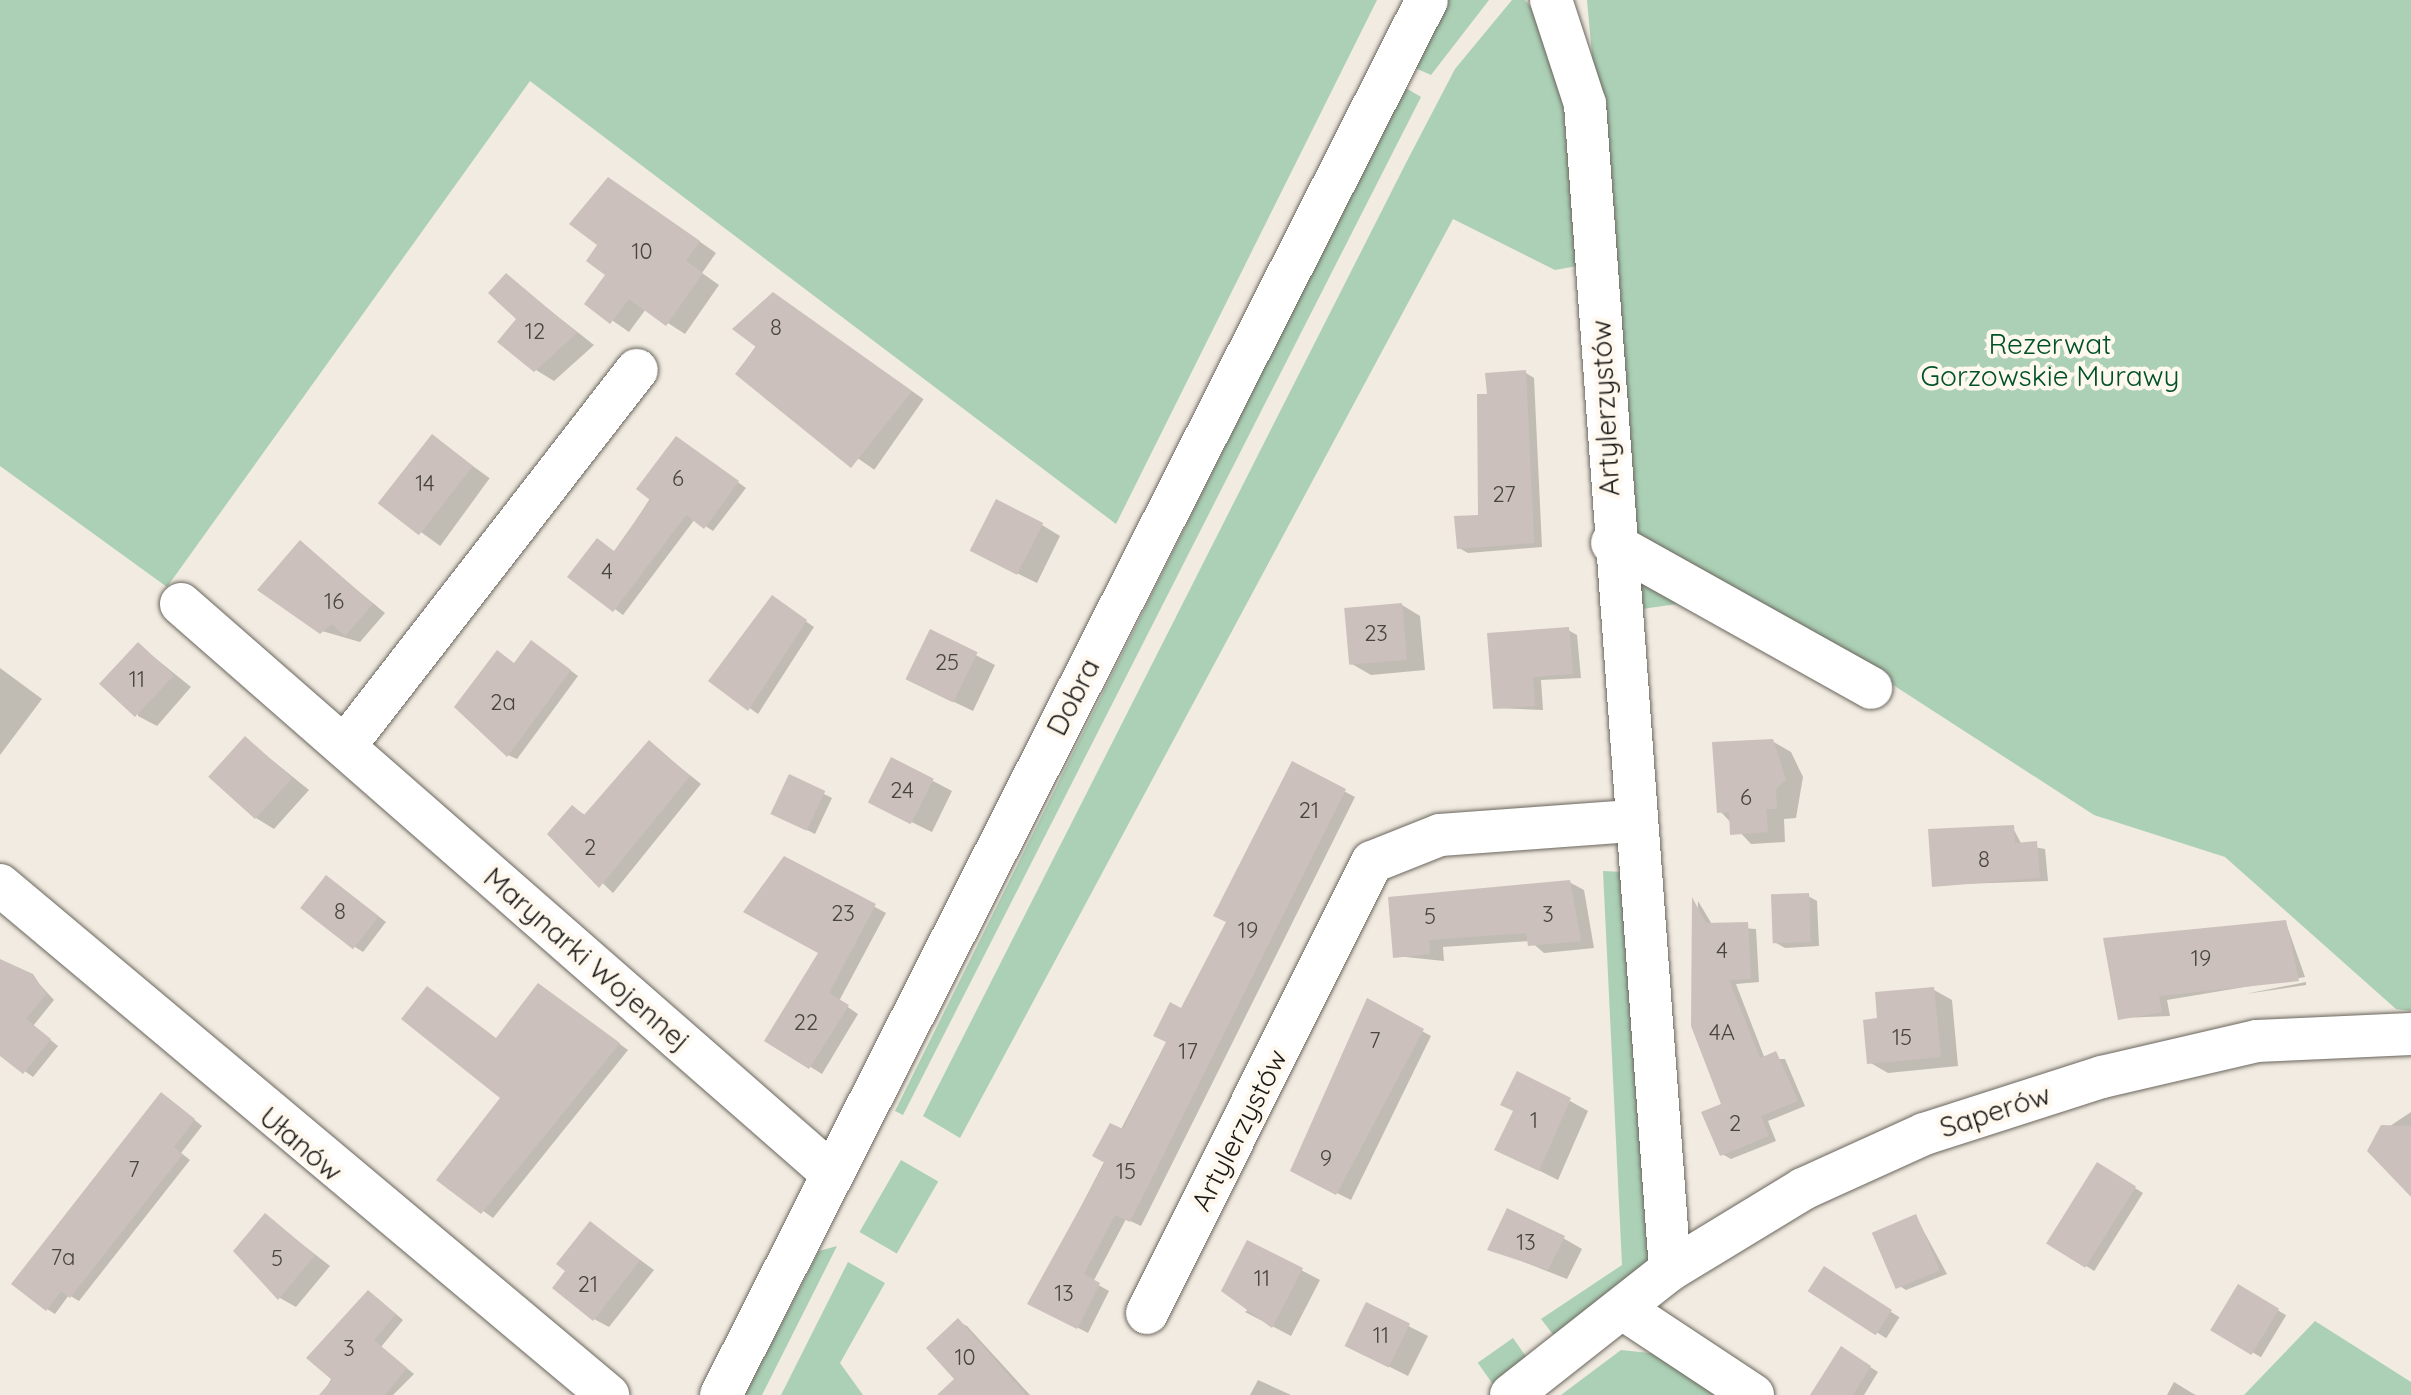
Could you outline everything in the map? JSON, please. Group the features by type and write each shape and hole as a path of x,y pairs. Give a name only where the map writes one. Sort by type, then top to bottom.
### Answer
{"street":[{"name":"Dobra","path":"721,1395 829,1171 1427,0"},
{"name":"Artylerzystów","path":"1551,0 1585,104 1631,821 1670,1270"},
{"path":"345,746 637,370"},
{"path":"1612,543 1871,688"},
{"name":"Marynarki Wojennej","path":"180,604 829,1171"},
{"name":"Artylerzystów","path":"1147,1313 1372,862 1440,835 1631,821"},
{"name":"Ułanów","path":"0,885 608,1395"},
{"name":"Saperów","path":"1511,1395 1670,1270 1803,1188 1961,1121 2257,1041 2411,1034"},
{"path":"1622,1310 1754,1395"}],"green space":[{"path":"0,0 1377,0 1116,524 530,81 167,587 0,466"},
{"path":"1448,0 1489,0 1431,75 1413,67"},
{"path":"1512,0 1525,0 1541,20 1560,67 1577,266 1555,270 1453,219 960,1138 923,1116 1455,69"},
{"name":"Rezerwat Gorzowskie Murawy","path":"1587,0 2411,0 2411,1011 2396,1009 2225,857 2094,815 1887,681 1691,602 1642,609"},
{"path":"1404,87 1421,97 903,1115 895,1111"},
{"path":"1603,871 1624,872 1651,1258 1559,1342 1541,1319 1622,1265"},
{"path":"901,1160 938,1182 897,1253 860,1232"},
{"path":"837,1246 762,1395 745,1395 819,1251"},
{"path":"848,1262 885,1283 840,1363 863,1395 781,1395"},
{"path":"2315,1321 2411,1382 2411,1395 2244,1395"},
{"path":"1513,1338 1530,1362 1494,1386 1478,1363"},
{"path":"1621,1350 1668,1355 1727,1395 1561,1395"}],"building":[{"path":"608,177 700,241 686,261 703,273 666,326 629,299 610,324 584,304 605,275 586,261 597,245 569,224"},
{"path":"506,273 577,333 534,372 497,342 516,319 488,293"},
{"path":"773,292 912,391 851,468 735,374 756,347 732,329"},
{"path":"1526,370 1534,543 1457,549 1454,516 1478,515 1477,394 1487,394 1485,373"},
{"path":"432,434 473,466 419,535 378,503"},
{"path":"676,436 739,481 704,529 686,515 613,612 567,577 597,538 614,551 650,500 636,489"},
{"path":"996,499 1043,523 1017,575 970,551"},
{"path":"300,540 373,604 345,636 332,624 320,634 257,590"},
{"path":"772,595 807,620 748,711 708,681"},
{"path":"1402,603 1407,660 1349,665 1344,608"},
{"path":"1569,627 1573,674 1533,677 1535,706 1493,709 1487,633"},
{"path":"930,629 978,652 953,703 905,679"},
{"path":"531,640 571,670 507,757 454,707 497,650 514,663"},
{"path":"138,642 174,675 135,717 99,684"},
{"path":"245,736 292,778 255,819 208,777"},
{"path":"1773,739 1786,780 1776,789 1777,809 1766,809 1768,832 1730,835 1729,812 1717,813 1712,742"},
{"path":"649,740 690,776 599,888 547,834 572,805 584,815"},
{"path":"891,757 934,779 911,824 868,802"},
{"path":"1292,761 1346,789 1130,1222 1115,1215 1084,1274 1100,1283 1077,1329 1027,1304 1105,1163 1092,1156 1110,1123 1123,1129 1166,1042 1153,1036 1170,1002 1181,1008 1226,922 1213,916"},
{"path":"789,774 825,791 807,831 770,814"},
{"path":"2014,825 2015,843 2037,841 2040,878 1932,887 1928,829"},
{"path":"784,856 876,904 829,993 849,1005 809,1069 764,1041 818,953 743,912"},
{"path":"326,875 379,916 353,949 300,908"},
{"path":"1570,880 1581,941 1528,946 1526,933 1429,940 1430,954 1393,958 1388,897"},
{"path":"1809,893 1811,942 1773,943 1771,894"},
{"path":"1692,897 1706,923 1748,922 1751,979 1729,980 1760,1058 1776,1051 1798,1101 1761,1116 1769,1136 1720,1156 1701,1112 1721,1104 1691,1026"},
{"path":"2286,920 2299,981 2159,996 2162,1012 2118,1020 2103,938"},
{"path":"0,959 33,974 46,994 26,1019 51,1039 23,1074 0,1056"},
{"path":"538,983 620,1043 481,1214 436,1180 500,1098 401,1019 427,986 496,1038"},
{"path":"1934,987 1941,1057 1867,1064 1863,1020 1877,1018 1875,992"},
{"path":"1367,998 1424,1029 1336,1195 1290,1171"},
{"path":"1517,1071 1571,1098 1539,1171 1494,1150 1513,1111 1500,1105"},
{"path":"161,1092 195,1119 174,1147 183,1154 70,1298 61,1291 46,1311 11,1284"},
{"path":"2381,1125 2411,1126 2411,1197 2367,1151"},
{"path":"2097,1162 2136,1186 2085,1268 2046,1243"},
{"path":"1507,1208 1565,1236 1548,1270 1487,1250"},
{"path":"265,1213 315,1255 278,1300 233,1251"},
{"path":"1916,1214 1940,1270 1896,1289 1872,1233"},
{"path":"590,1221 640,1260 593,1321 552,1288 565,1271 556,1264"},
{"path":"1247,1240 1303,1268 1272,1328 1221,1291"},
{"path":"1824,1266 1892,1310 1876,1335 1808,1291"},
{"path":"2238,1284 2279,1309 2251,1355 2210,1330"},
{"path":"368,1290 396,1314 374,1340 407,1368 385,1395 319,1395 332,1380 306,1358"},
{"path":"1366,1302 1410,1323 1389,1368 1345,1346"},
{"path":"958,1318 1026,1395 937,1395 954,1379 926,1348"},
{"path":"1841,1346 1871,1366 1853,1395 1810,1395"}]}
